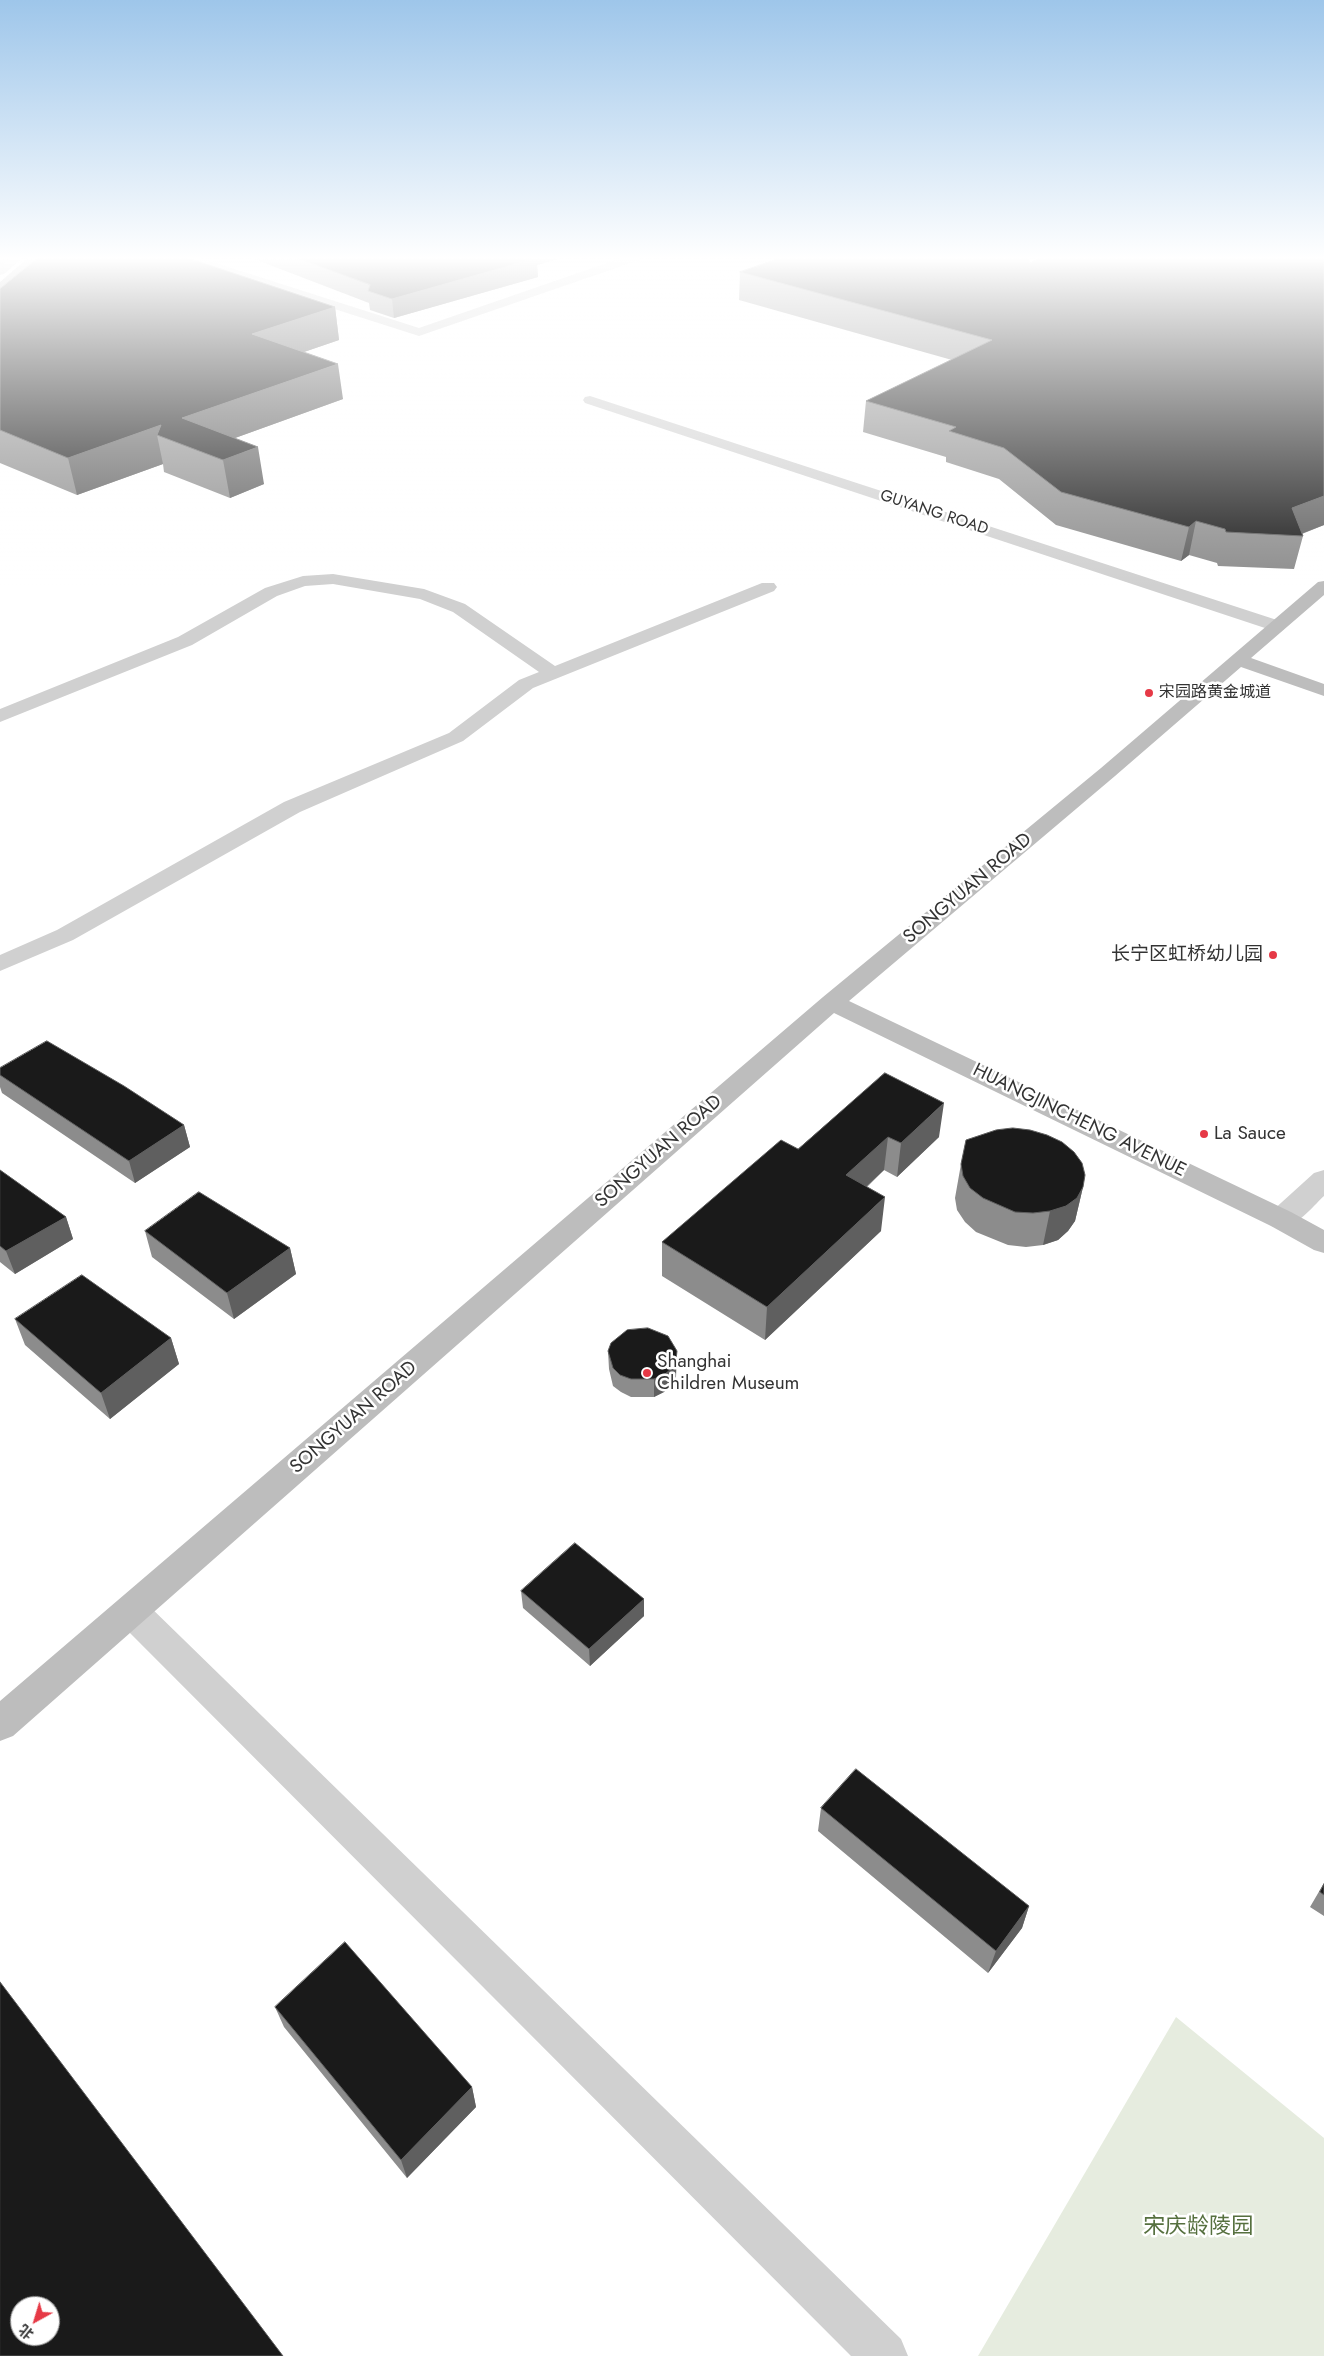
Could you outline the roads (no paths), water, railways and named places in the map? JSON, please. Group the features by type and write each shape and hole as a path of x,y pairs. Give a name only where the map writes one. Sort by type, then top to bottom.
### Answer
{"main road":[{"name":"SONGYUAN ROAD","path":"0,1724 832,1002 1108,772 1324,586"},
{"path":"1238,660 1324,690"},
{"name":"HUANGJINCHENG AVENUE","path":"832,1002 1281,1219 1324,1243"}],"street":[{"name":"GUYANG ROAD","path":"590,400 1278,626"},
{"path":"0,716 185,641 271,592 303,581 333,579 424,594 459,608 553,673"},
{"path":"0,964 65,935 292,806 456,737 526,684 768,587"},
{"path":"1281,1219 1324,1180"},
{"path":"131,1611 884,2356"}],"place":[{"name":"宋园路黄金城道","path":"1149,693"},
{"name":"长宁区虹桥幼儿园","path":"1273,955"},
{"name":"La Sauce","path":"1204,1134"},
{"name":"Shanghai Children Museum","path":"647,1373"}],"park label":[{"name":"宋庆龄陵园","path":"1198,2228"}]}
